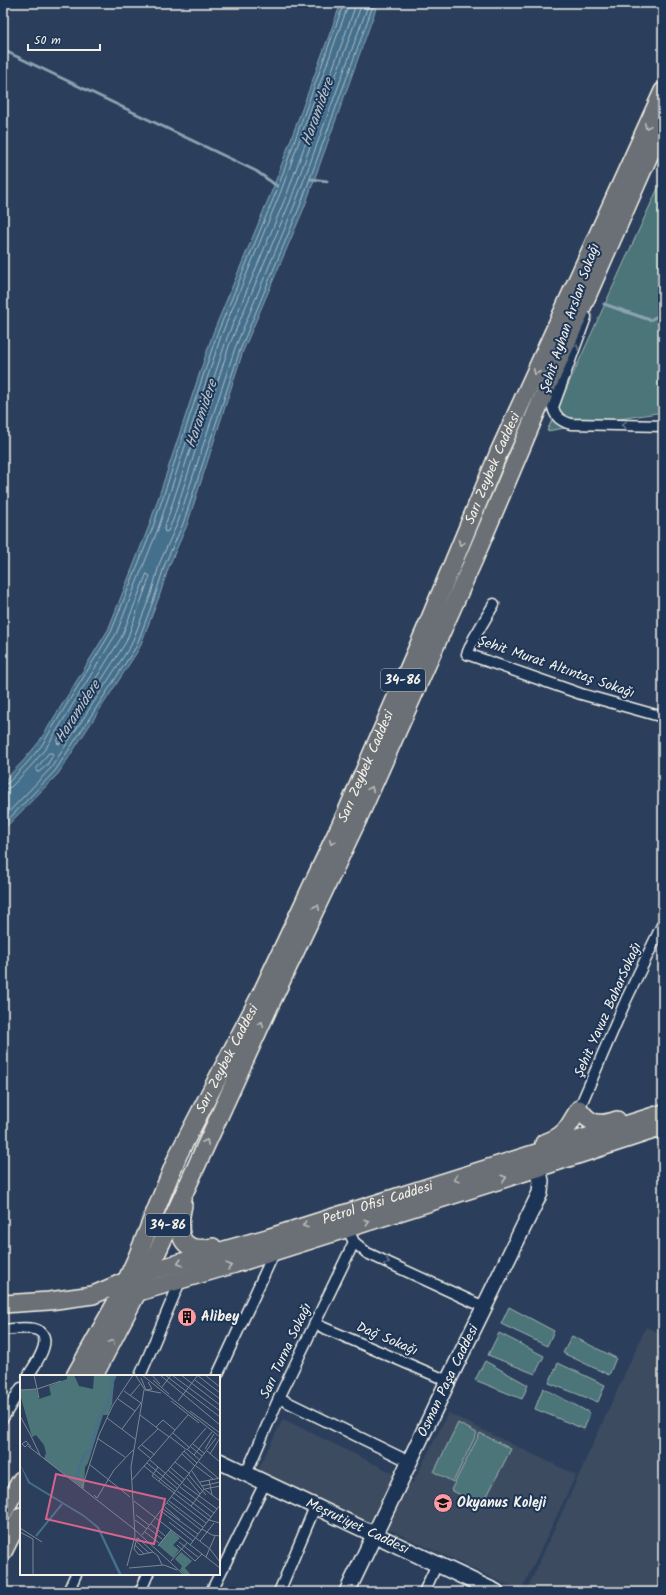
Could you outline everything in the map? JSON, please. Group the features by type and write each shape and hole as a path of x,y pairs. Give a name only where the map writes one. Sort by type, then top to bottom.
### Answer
{"main road":[{"name":"Sarı Zeybek Caddesi","path":"131,1287 137,1257 178,1155 261,994 347,811 426,628 499,452 663,91"},
{"name":"Sarı Zeybek Caddesi","path":"147,1272 362,810 475,557 663,124"},
{"path":"484,1170 503,1159 557,1139 568,1128 579,1109 590,1120 597,1124 605,1124 663,1105"},
{"name":"Petrol Ofisi Caddesi","path":"3,1304 49,1301 93,1295 181,1279 235,1264 271,1245 484,1170 663,1114"},
{"name":"Petrol Ofisi Caddesi","path":"131,1287 147,1272 271,1245 351,1235 538,1168 663,1127"},
{"path":"538,1168 610,1154 663,1140"},
{"name":"Osman Paşa Caddesi","path":"347,1592 540,1193 542,1181 538,1168"},
{"path":"190,1178 180,1220 182,1238 186,1243 193,1248 204,1249 271,1245"},
{"path":"76,1375 118,1299 131,1287"},
{"name":"34-86","path":"94,1375 131,1287"},
{"name":"Petrol Ofisi Caddesi","path":"93,1295 118,1299"},
{"name":"Meşrutiyet Caddesi","path":"220,1461 437,1564 489,1591"},
{"path":"3,1513 20,1482"},
{"path":"3,1552 20,1518"}],"street":[{"name":"Şehit Ayhan Arslan Sokağı","path":"612,239 575,349 553,406 554,411 563,422 571,424 663,426"},
{"name":"Şehit Murat Altıntaş Sokağı","path":"494,604 474,638 467,654 581,694 663,717"},
{"name":"Şehit Yavuz BaharSokağı","path":"579,1109 626,1000 663,923"},
{"path":"351,1235 367,1253 484,1307"},
{"name":"Sarı Turna Sokağı","path":"246,1474 279,1398 315,1324 351,1235"},
{"path":"217,1375 271,1245"},
{"path":"140,1375 181,1279"},
{"name":"Dağ Sokağı","path":"315,1324 448,1381"},
{"path":"3,1330 35,1329 40,1332 44,1338 45,1344 42,1352 29,1375"},
{"path":"3,1418 20,1390"},
{"path":"279,1398 410,1462"},
{"path":"220,1574 265,1483"},
{"path":"279,1592 315,1507"},
{"path":"424,1592 437,1564"},
{"path":"68,1592 76,1575"},
{"path":"140,1592 148,1575"},
{"path":"211,1592 219,1575"}],"shaded area":[{"path":"646,1327 663,1335 663,1592 526,1592"},
{"name":"Okyanus Koleji","path":"448,1413 576,1475 521,1591 393,1531 362,1522 258,1470 283,1419 413,1483"}],"green space":[{"path":"663,177 663,412 547,431"},
{"path":"509,1307 554,1331 547,1346 501,1324"},
{"path":"499,1333 544,1356 535,1374 488,1355"},
{"path":"572,1336 616,1358 609,1375 563,1353"},
{"path":"485,1361 528,1385 522,1399 475,1380"},
{"path":"558,1363 605,1385 598,1402 549,1383"},
{"path":"543,1388 590,1413 584,1429 535,1409"},
{"path":"458,1423 477,1433 453,1482 434,1472"},
{"path":"480,1433 511,1449 482,1506 451,1490"}],"water":[{"name":"Haramidere","path":"341,3 378,3 304,208 243,351 187,525 169,566 139,649 58,774 3,830 3,782 39,742 108,630 149,526 213,333 273,188"}],"waterway":[{"path":"3,50 256,171 277,186"},
{"path":"311,179 327,181"},
{"path":"604,304 650,320 663,313"}],"place":[{"name":"Alibey","path":"187,1317"},
{"name":"Okyanus Koleji","path":"443,1503"}]}
